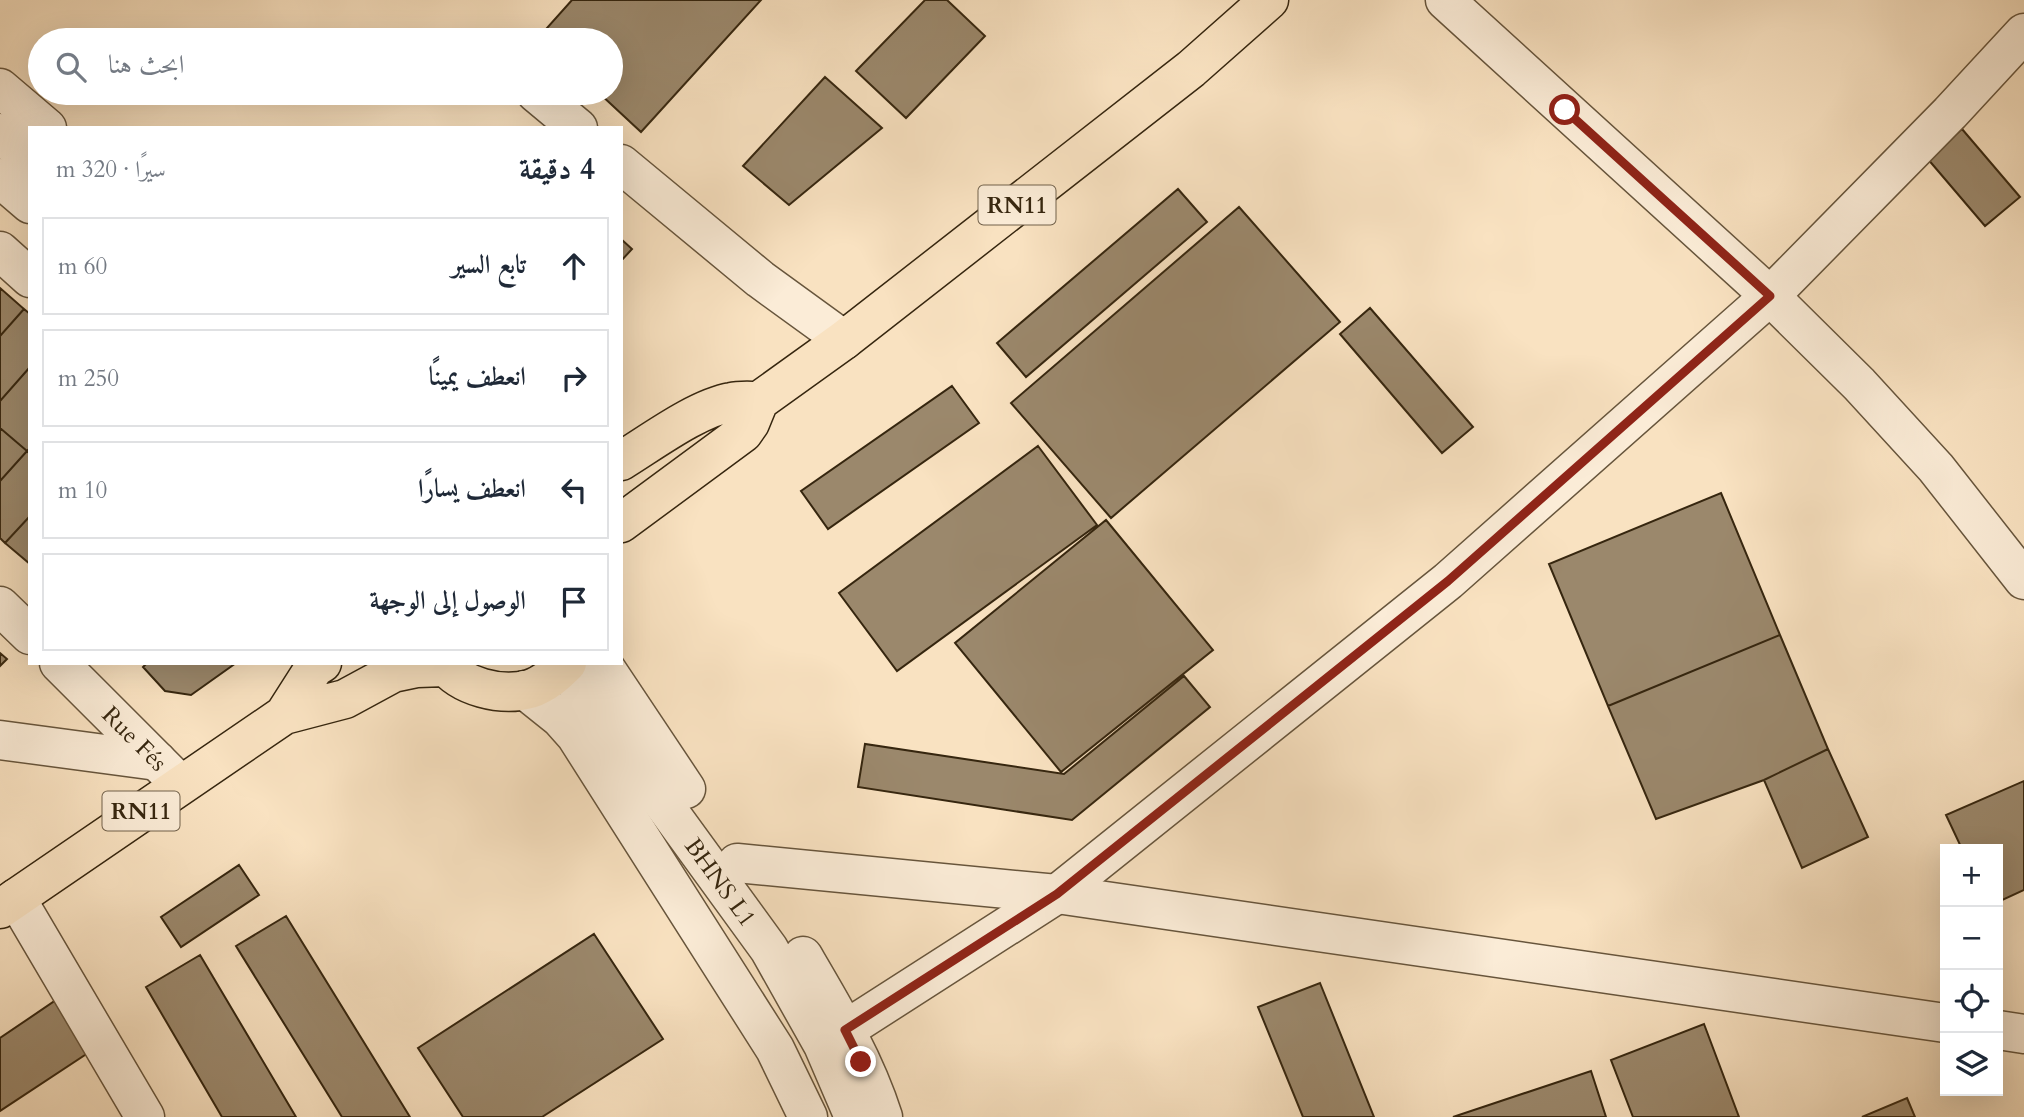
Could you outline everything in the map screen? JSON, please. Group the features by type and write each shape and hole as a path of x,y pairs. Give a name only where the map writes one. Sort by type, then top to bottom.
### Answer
{"main road":[{"name":"RN11","path":"623,522 743,433 759,401 844,340 1191,69 1269,0"},
{"path":"623,460 666,432 716,407 732,401 759,401"},
{"name":"RN11","path":"284,715 314,668 319,665"},
{"name":"RN11","path":"8,904 158,761 284,715 345,699 393,673 444,665 466,683 486,691 525,690 552,678 566,665"}],"street":[{"path":"1445,0 1770,296 1859,384 1936,468 2024,580"},
{"path":"845,1030 1057,894 1448,581 1770,296 1950,113 2024,33"},
{"path":"0,88 45,126"},
{"path":"550,105 576,126"},
{"path":"0,122 28,147"},
{"path":"0,133 28,158"},
{"path":"623,166 761,279 844,340"},
{"path":"0,178 28,202"},
{"path":"0,251 28,276"},
{"path":"0,606 28,633"},
{"name":"Rue Fés","path":"61,665 158,761"},
{"name":"BHNS L1","path":"568,665 769,948 824,1045 854,1117"},
{"name":"BHNS L1","path":"568,665 609,714 765,929 801,984 845,1073 860,1117"},
{"path":"603,665 637,718 800,952 845,1030 883,1117"},
{"path":"525,690 560,718 576,736 775,1049 808,1117"},
{"path":"0,719 158,761"},
{"path":"0,740 158,761"},
{"path":"737,863 1057,894 1940,1022"},
{"path":"8,904 145,1117"},
{"path":"2003,1031 2024,1034"}],"building":[{"path":"572,0 761,0 641,132 612,105 623,105 623,28 547,28"},
{"path":"925,0 947,0 985,36 906,118 856,71"},
{"path":"825,77 882,128 789,205 743,166"},
{"path":"1962,129 2020,197 1985,226 1927,158"},
{"path":"1178,189 1207,222 1026,377 997,343"},
{"path":"1239,207 1340,322 1111,518 1011,403"},
{"path":"623,241 632,249 623,259"},
{"path":"0,288 24,309 0,336"},
{"path":"1370,308 1473,427 1442,453 1340,334"},
{"path":"24,309 28,312 28,369 0,401 0,336"},
{"path":"28,369 27,451 0,428 0,401"},
{"path":"952,386 979,423 828,529 801,491"},
{"path":"0,428 27,451 0,481"},
{"path":"1038,446 1097,525 897,671 839,593"},
{"path":"27,451 28,518 5,543 0,538 0,481"},
{"path":"1721,493 1780,635 1608,706 1549,564"},
{"path":"28,518 28,562 5,543"},
{"path":"1106,520 1213,650 1061,772 955,643"},
{"path":"1780,635 1828,749 1764,780 1656,819 1608,706"},
{"path":"0,653 7,659 0,666"},
{"path":"233,665 191,695 165,691 143,667"},
{"path":"1184,676 1210,707 1072,820 858,787 865,744 1064,774"},
{"path":"1828,749 1868,837 1802,868 1764,780"},
{"path":"2024,781 2024,890 2003,900 2003,844 1960,844 1946,815"},
{"path":"239,865 259,895 181,947 161,917"},
{"path":"286,916 410,1117 342,1117 236,946"},
{"path":"594,934 663,1039 542,1117 463,1117 418,1048"},
{"path":"200,955 296,1117 222,1117 146,987"},
{"path":"1320,983 1374,1117 1303,1117 1258,1007"},
{"path":"59,998 94,1049 0,1111 0,1038"},
{"path":"1704,1024 1739,1117 1633,1117 1611,1060"},
{"path":"1591,1071 1606,1117 1453,1117"},
{"path":"1907,1098 1915,1117 1862,1117"}],"route":[{"path":"861,1062 845,1030 1057,894 1448,581 1770,296 1565,110"}]}
